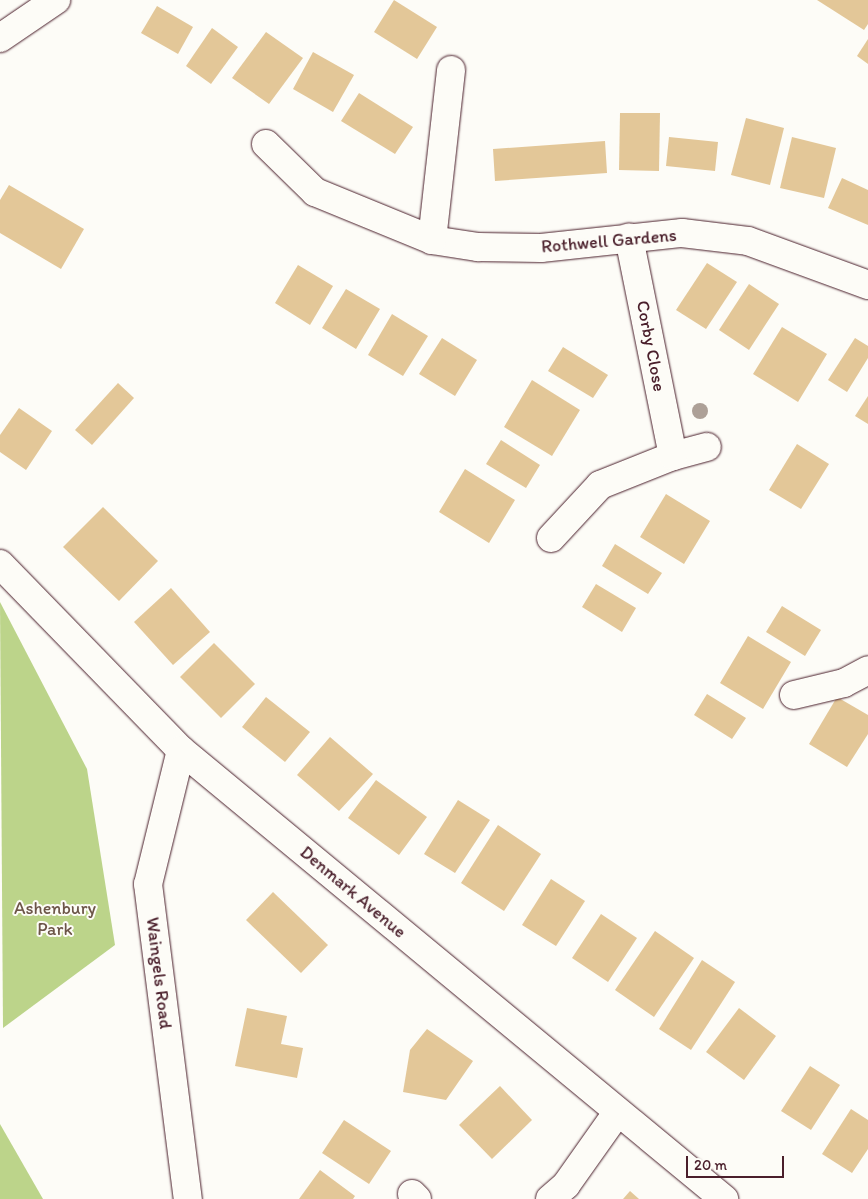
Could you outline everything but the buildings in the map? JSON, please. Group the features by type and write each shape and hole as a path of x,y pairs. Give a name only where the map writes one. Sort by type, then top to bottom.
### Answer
{"street":[{"path":"0,38 56,0"},
{"path":"432,240 451,70"},
{"name":"Rothwell Gardens","path":"266,144 315,192 432,240 478,247 541,248 629,237 682,233 748,241 868,285"},
{"name":"Corby Close","path":"629,237 672,456"},
{"path":"551,538 600,485 672,456 707,447"},
{"name":"Denmark Avenue","path":"0,564 181,750 724,1199"},
{"path":"794,695 844,683 868,670"},
{"name":"Waingels Road","path":"181,750 148,884 188,1199"},
{"path":"550,1199 566,1185 617,1112"}],"green space":[{"name":"Ashenbury Park","path":"0,602 87,769 115,945 3,1028"},
{"path":"0,1124 43,1199 0,1199"}]}
